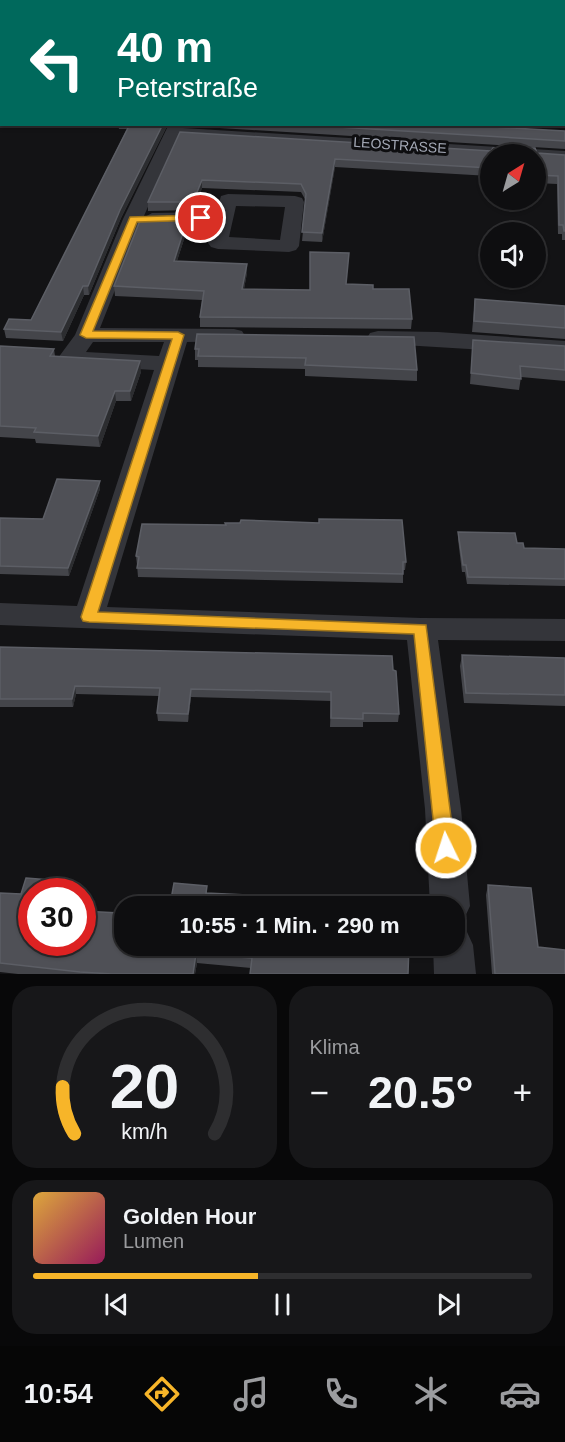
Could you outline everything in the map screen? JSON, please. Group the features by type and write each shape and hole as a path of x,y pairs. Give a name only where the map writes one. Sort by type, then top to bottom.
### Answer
{"street":[{"name":"LEOSTRASSE","path":"175,128 238,129 565,156"},
{"path":"168,364 70,357 70,345 133,219 175,128"},
{"path":"133,219 224,218"},
{"path":"70,345 178,335 261,336"},
{"path":"89,617 178,335"},
{"path":"356,338 438,339 565,348"},
{"path":"0,614 421,629 565,630"},
{"path":"421,629 443,809 449,896"},
{"path":"453,956 454,974"}],"building":[{"path":"129,126 162,126 120,210 88,286 83,286 61,332 4,329 9,319 31,320"},
{"path":"321,126 493,126 565,131 565,141"},
{"path":"180,132 480,150 480,167 335,159 322,233 302,232 306,194 301,184 202,180 193,202 148,202"},
{"path":"546,154 565,155 565,231 563,225 559,225 558,176 546,175"},
{"path":"188,217 174,261 247,264 242,289 310,290 310,252 349,253 346,284 373,285 373,289 409,289 412,319 200,317 204,291 114,286 141,218"},
{"path":"475,299 565,306 565,328 474,321"},
{"path":"197,334 414,337 417,370 305,365 306,358 198,356 199,349 195,349"},
{"path":"473,340 565,346 565,370 520,366 521,379 471,373"},
{"path":"0,346 54,349 50,356 140,361 130,391 115,391 98,436 34,432 36,428 0,426"},
{"path":"57,479 100,481 68,568 0,566 0,518 43,519"},
{"path":"319,519 402,520 406,562 403,562 403,574 137,568 139,557 136,556 142,524 226,525 225,523 240,523 241,520 319,523"},
{"path":"458,532 515,533 517,543 523,543 524,548 565,549 565,579 468,577 466,565 463,565"},
{"path":"0,647 392,656 393,670 396,671 399,714 363,713 363,719 331,718 331,692 191,689 188,714 157,713 160,688 75,686 72,699 0,699"},
{"path":"462,655 565,658 565,695 466,693"},
{"path":"174,883 207,886 206,893 247,895 172,896"},
{"path":"488,885 531,888 538,947 565,950 565,974 495,974"},
{"path":"0,893 18,894 18,956 96,956 96,912 114,913 114,956 196,956 193,974 112,974 0,963"},
{"path":"224,956 409,956 408,974 250,974 252,958"}],"route":[{"path":"201,218 133,219 86,335 178,335 89,617 421,629 446,848"}]}
